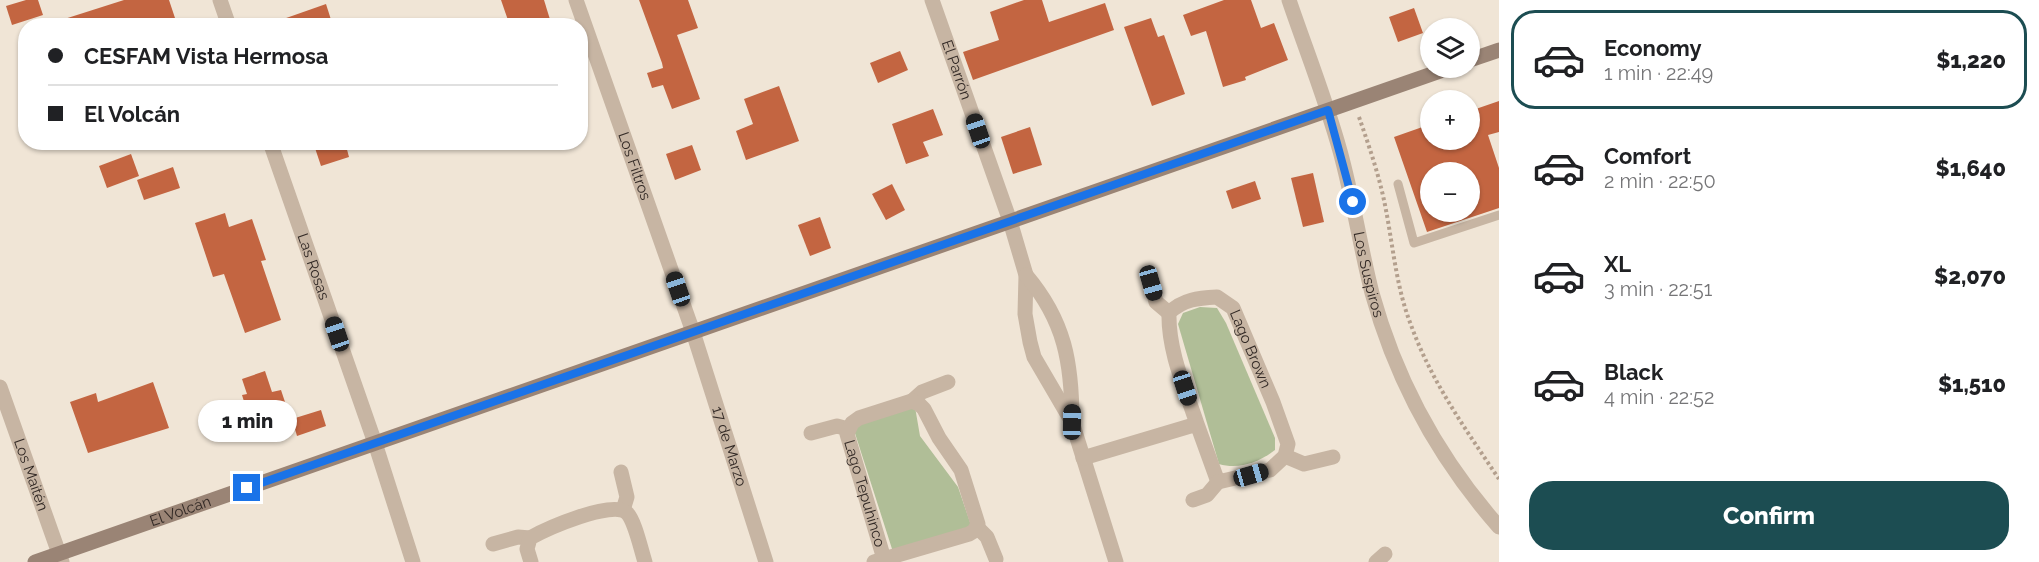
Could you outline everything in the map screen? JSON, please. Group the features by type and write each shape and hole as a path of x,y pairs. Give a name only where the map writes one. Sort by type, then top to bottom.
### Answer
{"street":[{"path":"220,0 226,18"},
{"name":"Los Filtros","path":"576,0 582,18"},
{"name":"El Parrón","path":"932,0 1010,221 1026,275 1025,314 1030,342 1040,370 1072,422 1116,562"},
{"name":"Los Suspiros","path":"1289,0 1328,110 1350,187 1373,293 1398,369 1428,429 1467,488 1499,527"},
{"name":"Los Filtros","path":"588,34 693,332"},
{"path":"1480,57 1499,50"},
{"name":"El Volcán","path":"35,562 60,558 375,443 1420,78"},
{"name":"Las Rosas","path":"273,150 375,443 413,562"},
{"name":"El Parrón","path":"1026,275 1053,314 1066,346 1071,381 1072,422"},
{"path":"1151,283 1156,302 1169,313 1173,352 1218,482"},
{"name":"Lago Brown","path":"1169,313 1176,306 1192,299 1217,297 1233,309 1273,402 1288,444 1285,456"},
{"name":"17 de Marzo","path":"693,332 766,562"},
{"name":"Lago Tepuhinco","path":"948,382 922,392 912,401 859,418 848,429 847,440 879,561 969,534 977,527"},
{"name":"Los Maitén","path":"0,387 60,558"},
{"path":"912,401 924,409 939,438 965,476 978,519 977,527 987,537 996,559"},
{"path":"1083,458 1197,424"},
{"name":"Lago Tepuhinco","path":"811,433 837,426 848,429"},
{"path":"1193,500 1207,495 1218,482 1270,470 1285,456 1304,464 1333,457"},
{"path":"621,472 627,497 623,510"},
{"path":"494,544 518,537 530,538 548,528 607,510 623,510 630,515 645,562"},
{"path":"530,538 527,549 531,562"}],"lane":[{"path":"1398,184 1414,243 1499,214"}],"path":[{"path":"1354,101 1385,202 1401,293 1411,326 1433,374 1458,418 1499,479"}],"green space":[{"path":"1200,307 1217,308 1226,323 1275,438 1275,450 1248,464 1226,466 1219,464 1178,324 1183,313"},
{"path":"915,407 920,436 958,487 972,528 893,552 853,427"}],"building":[{"path":"26,0 38,0 43,15 34,18 18,18 18,23 12,25 6,6"},
{"path":"124,0 169,0 175,18 68,18"},
{"path":"501,0 544,0 550,18 507,18"},
{"path":"639,0 688,0 698,28 677,35 700,99 672,109 663,85 652,88 647,73 663,68"},
{"path":"1024,0 1042,0 1049,22 1105,3 1114,30 973,80 963,52 999,40 990,12"},
{"path":"1224,0 1251,0 1261,28 1274,23 1288,60 1245,77 1246,80 1223,87 1206,31 1191,36 1183,15"},
{"path":"326,4 330,18 286,18"},
{"path":"1414,8 1420,25 1420,34 1398,42 1389,17"},
{"path":"1151,18 1158,37 1164,35 1185,94 1152,106 1124,27"},
{"path":"900,51 908,70 878,83 870,63"},
{"path":"779,86 799,141 746,160 736,131 753,124 744,99"},
{"path":"1499,101 1499,132 1488,135 1499,168 1499,208 1480,214 1480,162 1420,162 1420,212 1394,137 1420,128 1420,150 1480,150 1480,108"},
{"path":"933,109 943,135 923,142 929,156 906,164 892,124"},
{"path":"1030,127 1042,165 1013,174 1001,137"},
{"path":"692,145 701,170 675,180 666,154"},
{"path":"316,150 347,150 349,157 321,166"},
{"path":"131,154 139,176 107,188 99,166"},
{"path":"173,167 180,188 144,200 137,180"},
{"path":"1313,173 1324,222 1303,227 1291,178"},
{"path":"1255,181 1261,199 1232,209 1226,191"},
{"path":"892,184 905,210 886,220 872,194"},
{"path":"225,213 229,227 252,219 266,260 261,261 281,320 245,333 224,274 213,277 195,223"},
{"path":"820,217 831,248 810,256 798,225"},
{"path":"1424,222 1457,222 1427,232"},
{"path":"265,371 272,392 281,390 289,414 252,427 242,395 247,394 242,379"},
{"path":"153,382 169,428 88,453 70,402 96,393 98,402"},
{"path":"321,410 326,426 297,436 292,419"}],"route":[{"path":"247,488 1328,110 1353,202"}]}
